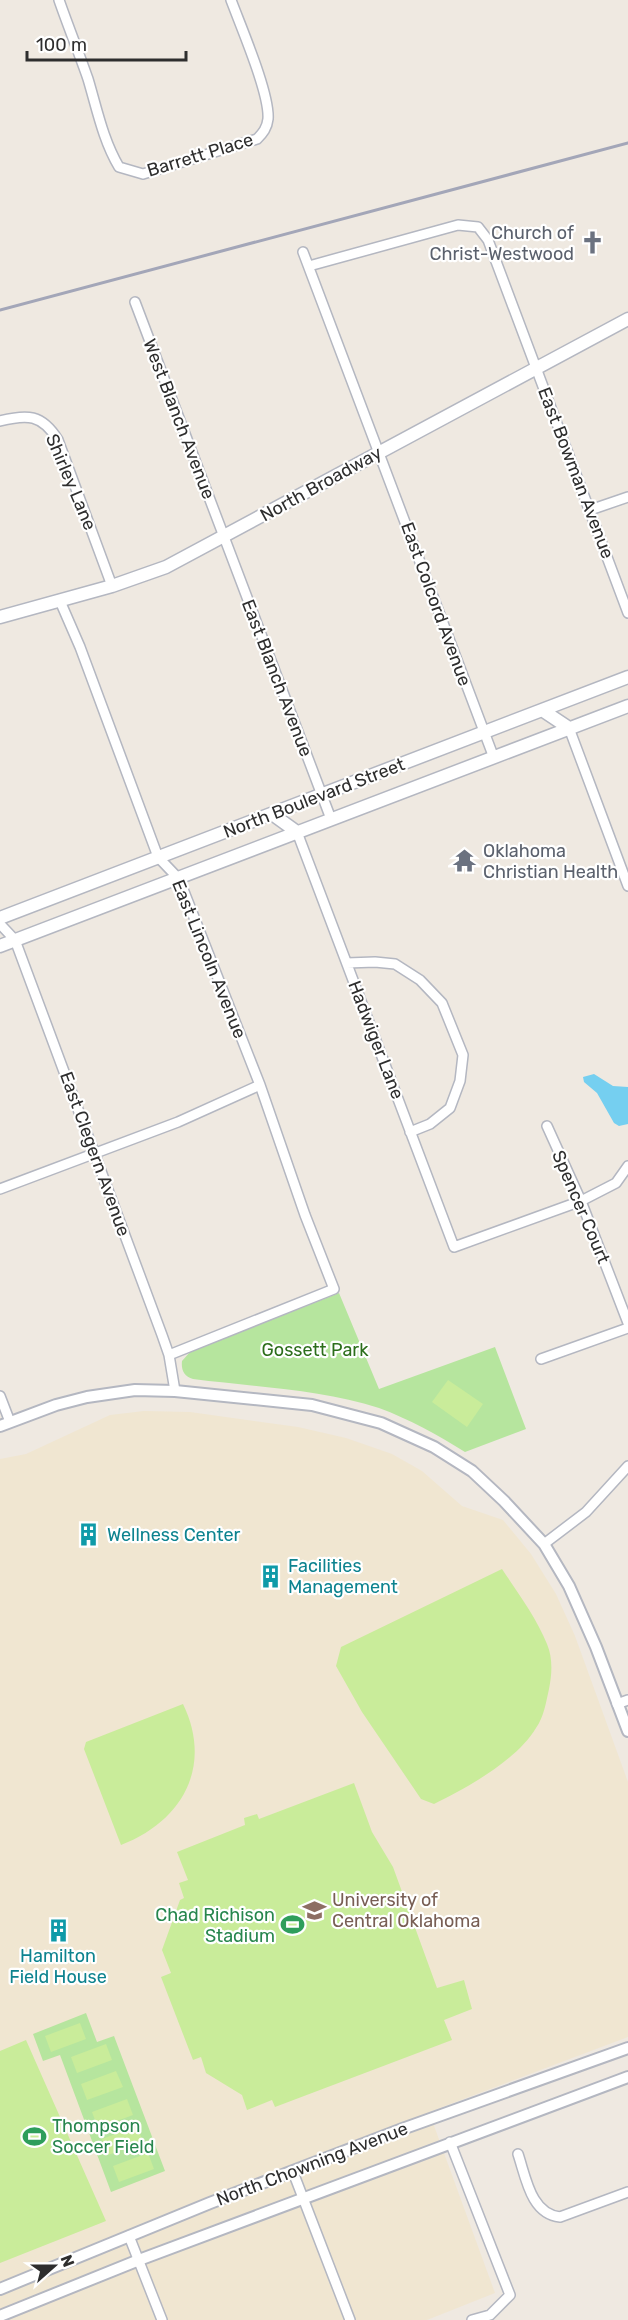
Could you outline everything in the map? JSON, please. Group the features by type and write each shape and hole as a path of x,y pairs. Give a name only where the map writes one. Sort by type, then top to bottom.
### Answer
{"main road":[{"name":"North Broadway","path":"0,617 112,586 166,567 628,319"},
{"name":"North Boulevard Street","path":"0,918 628,677"},
{"name":"North Boulevard Street","path":"0,946 628,706"},
{"path":"542,710 569,728"},
{"path":"272,814 297,832"}],"street":[{"name":"Barrett Place","path":"58,0 87,78 107,143 119,167 143,174 258,139 265,131 268,118 265,96 231,0"},
{"name":"East Bowman Avenue","path":"309,266 458,225 478,226 488,240 628,613"},
{"name":"East Colcord Avenue","path":"303,252 494,758"},
{"name":"West Blanch Avenue","path":"135,302 224,537"},
{"name":"Shirley Lane","path":"0,422 24,417 35,418 52,430 58,440 112,586"},
{"path":"590,510 628,497"},
{"name":"East Blanch Avenue","path":"224,537 331,819"},
{"name":"East Lincoln Avenue","path":"60,601 80,648 158,857 179,879 260,1085 305,1215 334,1289 169,1355"},
{"path":"569,728 628,886"},
{"name":"Hadwiger Lane","path":"297,832 454,1247 581,1201"},
{"name":"East Clegern Avenue","path":"0,924 15,940 169,1355 175,1391"},
{"path":"347,963 394,964 420,980 442,1003 463,1055 460,1081 450,1108 430,1124 410,1132"},
{"path":"0,1189 178,1122 260,1085"},
{"name":"Spencer Court","path":"547,1126 581,1201 628,1323"},
{"path":"581,1201 616,1183 628,1166"},
{"path":"541,1359 628,1328"},
{"path":"0,1396 5,1424 56,1405 87,1397 135,1390 175,1391 312,1405 381,1423 434,1447 472,1471 544,1544 569,1586 623,1702 628,1731"},
{"path":"544,1544 586,1512 628,1466"},
{"name":"North Chowning Avenue","path":"0,2289 405,2128 628,2048"},
{"name":"North Chowning Avenue","path":"0,2316 139,2260 628,2077"},
{"path":"450,2142 510,2295 490,2314 472,2320"},
{"path":"518,2154 533,2197 540,2210 549,2216 560,2217 628,2193"},
{"path":"293,2172 305,2198 350,2320"},
{"path":"129,2236 162,2320"}],"shaded area":[{"name":"University of Central Oklahoma","path":"144,1411 190,1412 298,1427 346,1438 392,1454 422,1471 462,1506 503,1520 531,1554 556,1594 575,1636 628,1782 628,2037 429,2112 495,2293 427,2320 0,2320 0,1459 26,1454 110,1415"}],"green space":[{"name":"Gossett Park","path":"339,1293 379,1389 495,1347 526,1429 465,1452 401,1417 379,1408 287,1389 193,1379 184,1372 182,1361 190,1352"},
{"path":"448,1380 483,1404 467,1427 432,1402"},
{"path":"502,1569 532,1615 549,1649 551,1672 544,1709 536,1728 517,1751 476,1781 434,1804 421,1799 362,1712 336,1666 341,1647"},
{"path":"183,1704 191,1727 195,1749 193,1770 186,1789 176,1806 161,1822 143,1835 121,1845 84,1749 86,1742"},
{"name":"Chad Richison Stadium","path":"354,1783 372,1832 393,1867 437,1988 464,1980 472,2009 444,2020 452,2040 275,2107 272,2100 247,2110 242,2095 206,2073 201,2057 193,2060 161,1977 171,1973 162,1950 180,1900 184,1898 179,1883 188,1880 177,1852 245,1825 244,1818 257,1814 259,1819"},
{"path":"86,2013 97,2042 114,2036 165,2171 111,2192 60,2055 43,2061 33,2034"},
{"path":"80,2023 86,2039 51,2052 45,2036"},
{"name":"Thompson Soccer Field","path":"26,2040 106,2221 0,2263 0,2051"},
{"path":"106,2044 112,2060 77,2073 71,2057"},
{"path":"116,2071 123,2087 87,2100 81,2084"},
{"path":"127,2099 133,2115 98,2128 92,2112"},
{"path":"137,2126 143,2142 108,2155 102,2139"},
{"path":"148,2153 154,2169 119,2182 113,2166"}],"water":[{"path":"594,1074 613,1086 628,1087 628,1124 619,1126 614,1123 597,1093 584,1082 583,1077"}],"railway":[{"path":"0,310 628,143"}],"place":[{"name":"Church of Christ-Westwood","path":"592,243"},
{"name":"Oklahoma Christian Health","path":"465,861"},
{"name":"Wellness Center","path":"89,1535"},
{"name":"Facilities Management","path":"270,1576"},
{"name":"University of Central Oklahoma","path":"314,1910"},
{"name":"Chad Richison Stadium","path":"293,1925"},
{"name":"Hamilton Field House","path":"58,1930"},
{"name":"Thompson Soccer Field","path":"34,2136"}]}
